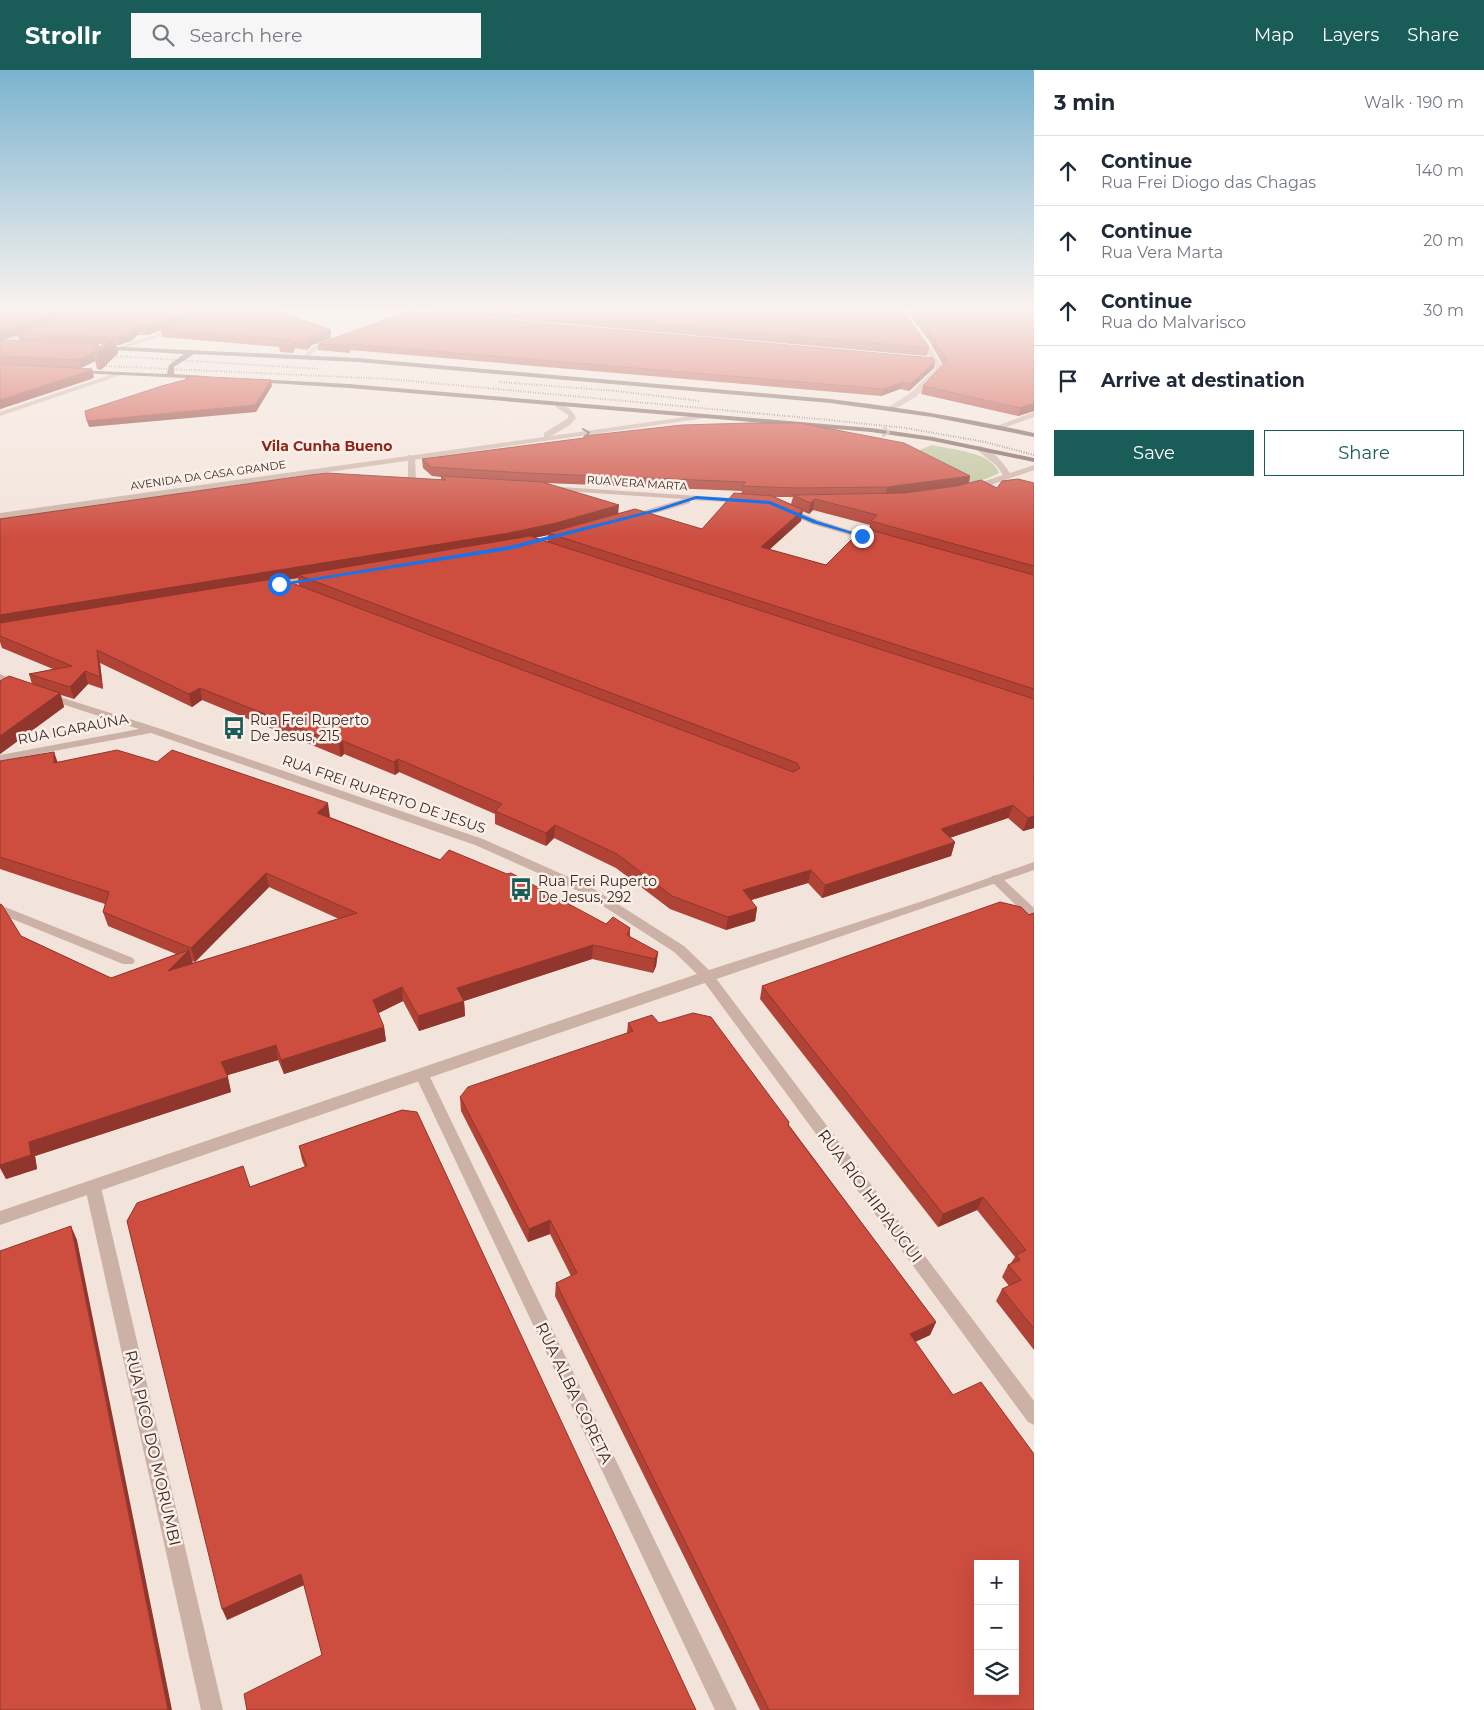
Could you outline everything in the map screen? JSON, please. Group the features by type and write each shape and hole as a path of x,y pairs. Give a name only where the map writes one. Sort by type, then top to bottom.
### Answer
{"main road":[{"path":"341,386 871,430 980,448 1034,460"},
{"path":"649,386 893,408 1034,435"}],"street":[{"path":"0,414 85,386"},
{"path":"893,408 913,395 923,386"},
{"name":"AVENIDA DA CASA GRANDE","path":"538,439 567,423 572,418 571,414 559,405"},
{"path":"998,427 1034,414"},
{"name":"AVENIDA DA CASA GRANDE","path":"0,516 411,456 706,416"},
{"path":"980,448 1000,464 1008,476"},
{"path":"411,456 412,480"},
{"path":"964,490 1000,480 1034,467"},
{"path":"304,473 353,476"},
{"path":"402,479 421,480"},
{"path":"1000,480 1016,484"},
{"name":"RUA VERA MARTA","path":"536,487 751,501"},
{"path":"621,520 696,498"},
{"path":"799,503 779,504 815,522 882,541"},
{"path":"516,546 576,532"},
{"path":"530,543 548,549"},
{"path":"260,587 327,576"},
{"path":"279,584 297,591"},
{"name":"RUA FREI RUPERTO DE JESUS","path":"0,677 36,692 151,729 479,842 587,890 679,949 707,976"},
{"name":"RUA IGARAÚNA","path":"0,758 151,729"},
{"path":"0,1218 1034,866"},
{"path":"996,879 1034,915"},
{"path":"0,908 128,961"},
{"name":"RUA RIO HIPIAUGUI","path":"707,976 1034,1416"},
{"name":"RUA ALBA CORETA","path":"422,1075 726,1710"},
{"name":"RUA PICO DO MORUMBI","path":"93,1187 212,1710"}],"green space":[{"path":"932,445 980,456 995,466 999,473 986,479 967,483 910,454"}],"building":[{"path":"0,386 44,386 0,400"},
{"path":"162,386 267,386 255,405 87,421 85,411"},
{"path":"842,386 892,386 883,389"},
{"path":"923,386 1034,386 1034,403 1020,408"},
{"path":"800,423 904,443 970,476 887,487 796,488 742,486 746,482 525,473 431,467 422,459 584,438 584,436 682,425"},
{"path":"327,473 446,480 441,476 542,482 619,505 556,523 509,533 0,615 0,519"},
{"path":"1018,479 1034,483 1034,566 871,521 877,515 815,499 810,503 793,495 905,493 957,486 981,480 997,488 1002,481"},
{"path":"734,493 772,496 803,510 761,547 826,565 863,528 1034,575 1034,689 548,533 635,509 702,529"},
{"path":"530,536 1034,699 1034,816 1028,818 1013,805 941,829 955,842 825,885 811,870 743,890 757,908 728,917 672,896 617,854 555,825 546,833 495,811 502,804 398,759 394,762 343,741 339,744 200,688 189,694 97,650 100,677 85,671 70,687 29,674 72,666 0,636 0,623 279,578 793,772 800,768 797,763 298,575"},
{"path":"9,676 60,693 0,736 0,681"},
{"path":"117,750 157,762 172,750 328,803 317,813 440,860 449,850 507,874 511,873 606,924 613,917 630,928 627,935 658,952 655,959 593,945 457,988 464,1001 418,1016 402,987 373,1000 384,1027 281,1060 276,1045 221,1062 228,1077 29,1142 31,1155 0,1165 0,904 21,936 111,978 189,950 168,971 357,913 266,873 191,948 103,912 109,892 0,857 0,761 54,752 54,763"},
{"path":"1000,902 1021,907 1029,915 1034,913 1034,1329 1002,1289 1021,1280 1008,1265 1020,1260 1016,1255 1026,1250 983,1197 943,1214 762,986"},
{"path":"693,1013 711,1017 789,1122 788,1125 936,1322 910,1334 953,1395 981,1382 1034,1454 1034,1710 769,1710 556,1283 577,1273 550,1220 529,1229 460,1097 468,1087 633,1031 628,1023 652,1015 659,1023"},
{"path":"402,1110 417,1112 696,1710 247,1710 244,1694 322,1655 301,1574 222,1609 127,1221 137,1203 243,1166 250,1187 307,1166 299,1146"},
{"path":"71,1226 168,1710 0,1710 0,1251"}],"railway":[{"path":"459,386 906,428 985,442 1034,455"},
{"path":"545,386 617,391 700,401"}],"place":[{"name":"Rua Frei Ruperto De Jesus, 215","path":"234,728"},
{"name":"Rua Frei Ruperto De Jesus, 292","path":"521,889"}],"district":[{"name":"Vila Cunha Bueno","path":"327,446"}],"route":[{"path":"279,584 509,548 558,537 696,498 770,502 815,522 862,536"}]}
